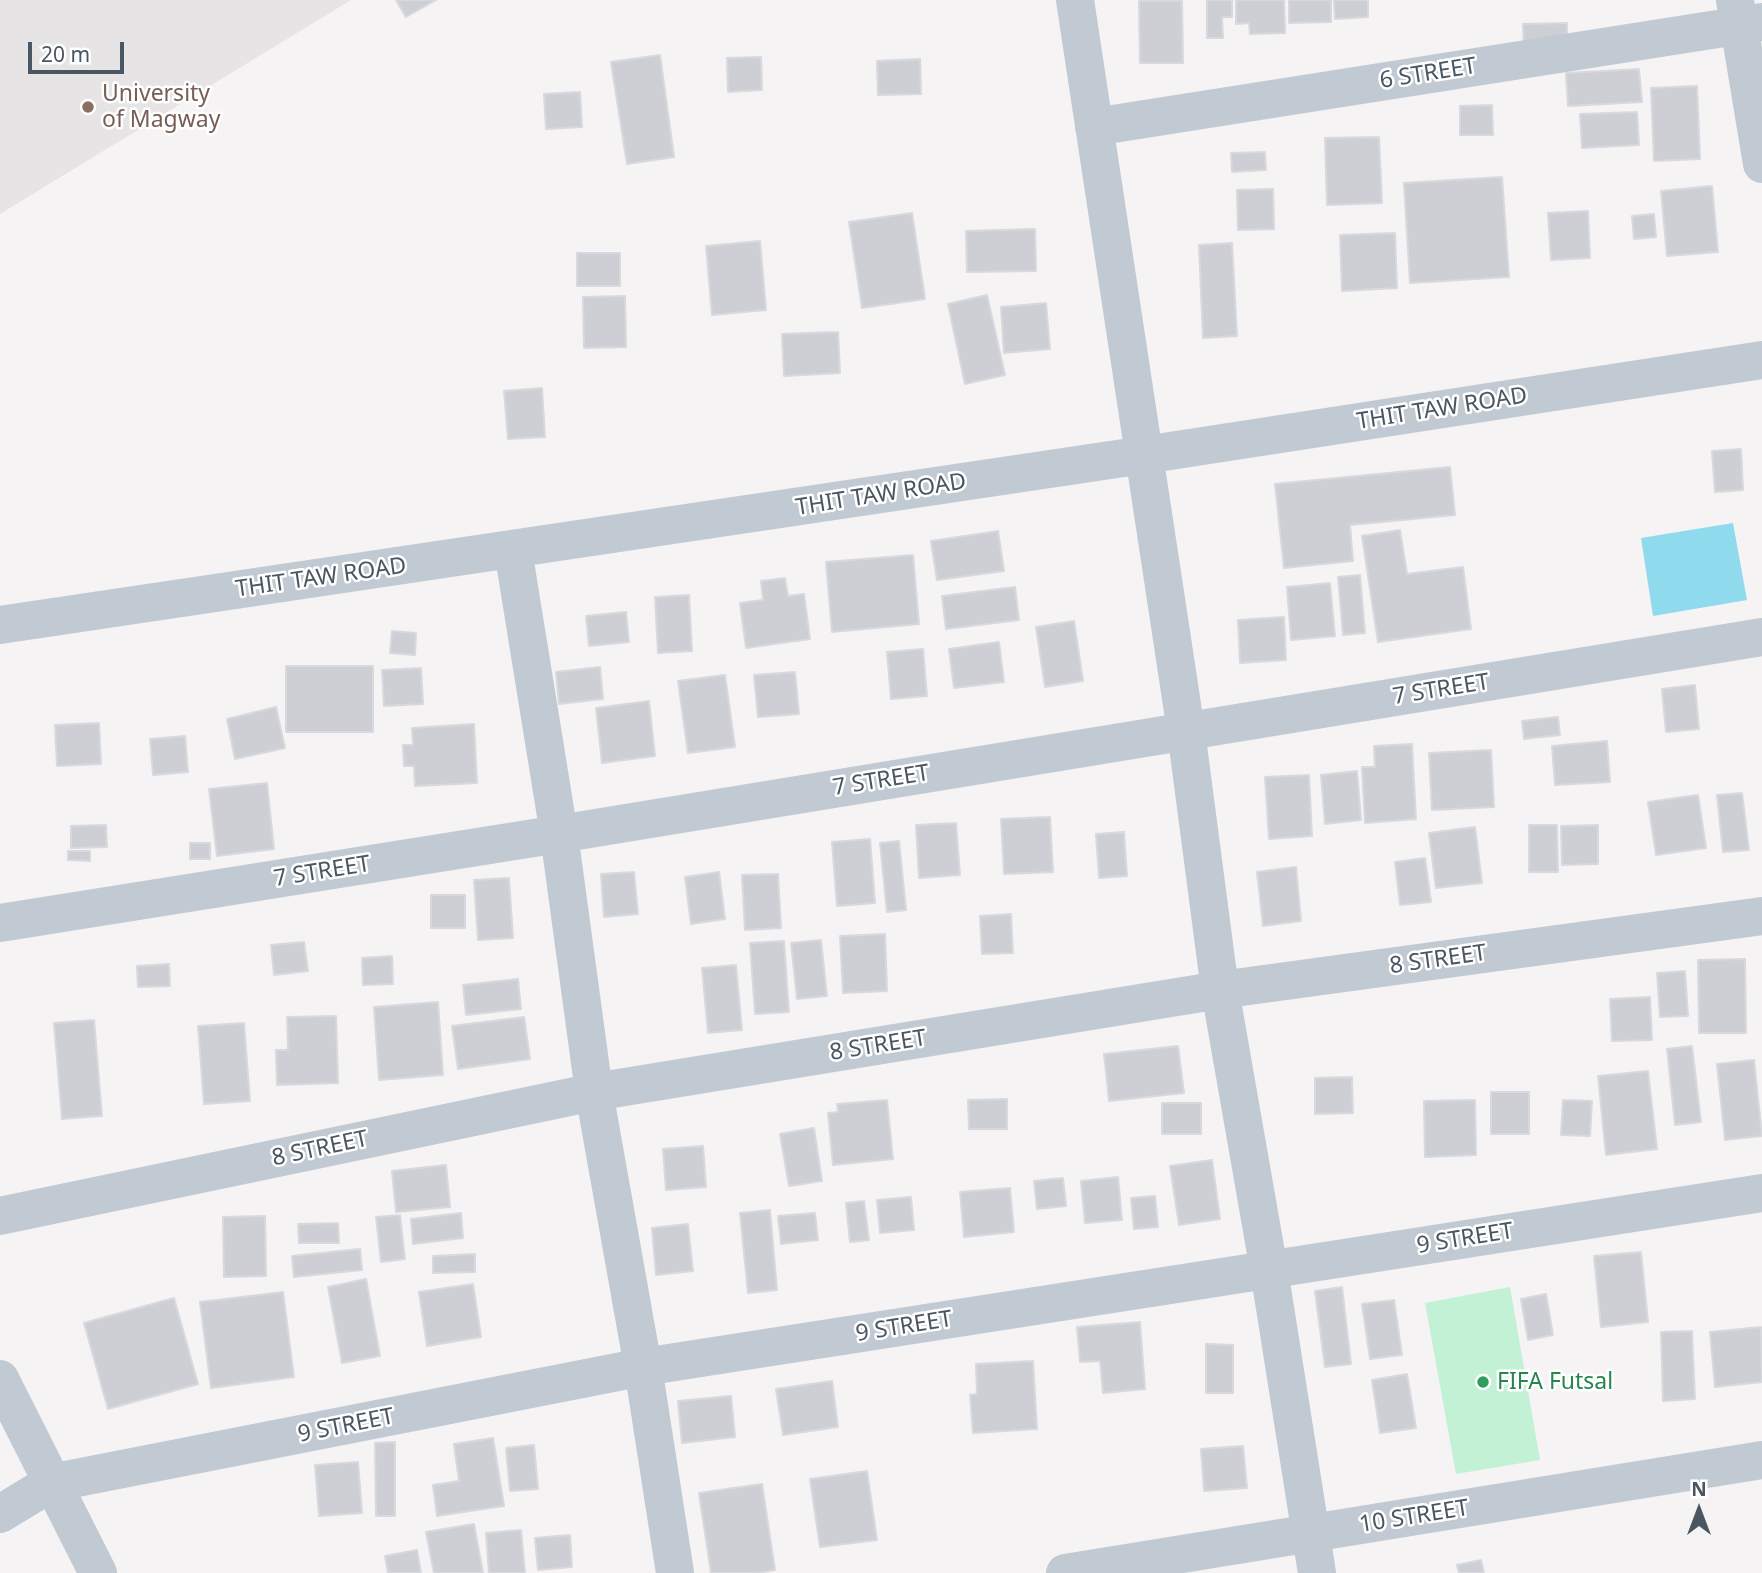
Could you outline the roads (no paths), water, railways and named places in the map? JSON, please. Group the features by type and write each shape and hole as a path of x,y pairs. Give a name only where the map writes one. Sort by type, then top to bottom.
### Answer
{"street":[{"path":"1075,0 1186,731 1220,990 1269,1270 1317,1573"},
{"path":"1746,16 1762,164"},
{"name":"6 STREET","path":"1094,127 1746,16"},
{"name":"THIT TAW ROAD","path":"0,625 1144,456 1762,360"},
{"path":"513,550 559,834 594,1091 676,1573"},
{"name":"7 STREET","path":"0,923 1762,637"},
{"name":"8 STREET","path":"0,1216 594,1091 1220,990 1762,916"},
{"name":"9 STREET","path":"51,1483 643,1367 1762,1193"},
{"path":"0,1380 98,1573"},
{"name":"10 STREET","path":"1065,1573 1762,1460"},
{"path":"0,1514 51,1483"}],"water":[{"path":"1733,523 1747,600 1653,616 1641,538"}],"place":[{"name":"University of Magway","path":"88,107"},
{"name":"FIFA Futsal","path":"1483,1382"}]}
